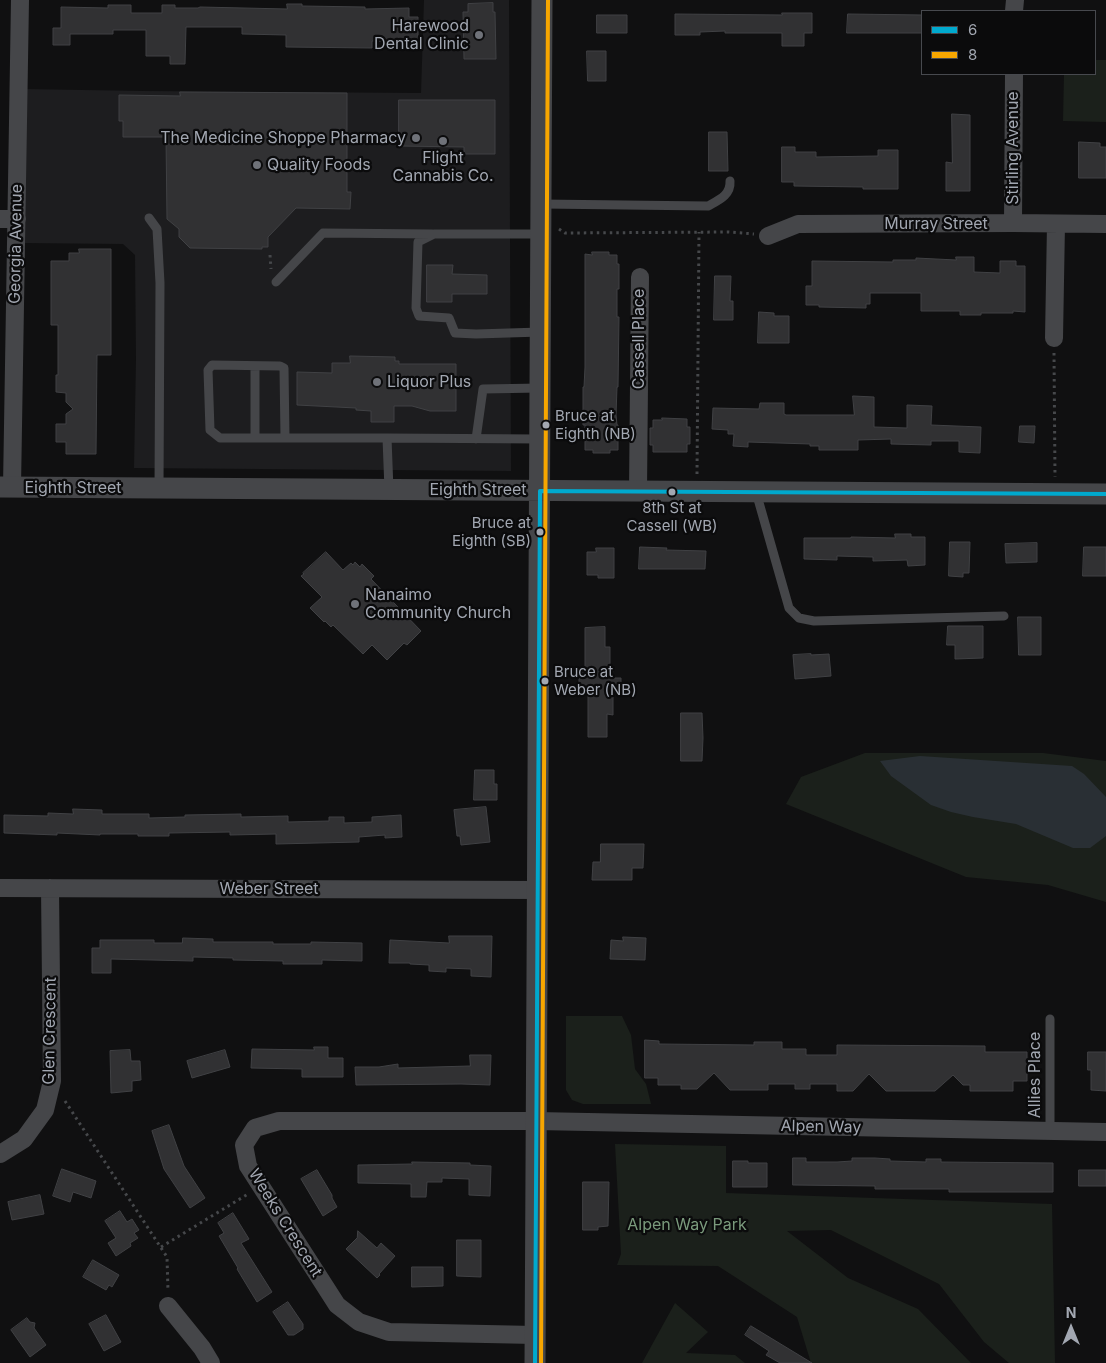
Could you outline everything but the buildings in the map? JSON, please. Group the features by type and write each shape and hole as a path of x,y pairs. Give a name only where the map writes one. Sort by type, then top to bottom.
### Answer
{"street":[{"name":"Georgia Avenue","path":"6,487 8,219 20,0"},
{"path":"535,1363 540,388 541,332 548,230 541,204 542,0"},
{"name":"Stirling Avenue","path":"1013,223 1014,75"},
{"name":"Murray Street","path":"768,236 798,224 1106,224"},
{"path":"1054,338 1056,224"},
{"name":"Cassell Place","path":"638,491 640,277"},
{"name":"Eighth Street","path":"6,487 1106,494"},
{"name":"Weber Street","path":"0,888 538,890"},
{"name":"Glen Crescent","path":"0,1154 24,1139 45,1110 52,1082 50,888"},
{"name":"Weeks Crescent","path":"535,1335 389,1332 359,1322 337,1305 248,1166 244,1145 254,1128 279,1121 536,1121"},
{"name":"Alpen Way","path":"536,1121 1106,1132"},
{"path":"168,1306 202,1348 211,1363"}],"lane":[{"path":"541,204 708,206 725,196 731,188 730,182"},
{"path":"149,218 157,229 160,284 158,488"},
{"path":"276,282 323,233 434,234 548,230"},
{"path":"434,234 418,242 416,308 419,316 449,318 454,333 541,332"},
{"path":"285,438 284,368 280,366 212,365 208,370 210,430 220,438 540,439"},
{"path":"255,366 256,438"},
{"path":"476,439 483,389 540,388"},
{"path":"387,438 389,490"},
{"path":"756,492 789,608 799,618 814,621 1004,616"},
{"name":"Allies Place","path":"1050,1019 1050,1131"}],"path":[{"path":"548,230 565,233 729,232 768,236"},
{"path":"697,492 699,232"},
{"path":"1054,338 1055,494"},
{"path":"52,1082 167,1256 168,1306"},
{"path":"161,1247 260,1186"}],"shaded area":[{"path":"424,0 509,0 511,471 134,468 135,255 123,244 22,243 22,89 421,93"},
{"path":"920,756 1072,766 1084,774 1106,797 1106,836 1090,848 1073,848 1016,824 973,817 931,805 891,776 880,761"}],"green space":[{"path":"1096,60 1106,60 1106,122 1063,121 1064,75 1096,75"},
{"path":"865,753 1043,753 1106,761 1106,902 1048,885 966,877 786,804 801,777"},
{"path":"566,1016 622,1016 631,1035 635,1069 646,1084 651,1104 583,1104 572,1100 566,1090"},
{"name":"Alpen Way Park","path":"615,1144 726,1146 726,1193 1052,1204 1055,1363 1009,1363 984,1342 939,1284 831,1230 787,1231 848,1278 918,1309 971,1363 811,1363 797,1317 718,1266 617,1265 621,1254"},
{"path":"675,1303 708,1332 686,1353 735,1355 745,1363 642,1363"}],"transit line":[{"name":"8","path":"541,1363 548,0"},
{"name":"6","path":"540,491 1106,494"},
{"name":"6","path":"535,1363 540,491"}],"place":[{"name":"Harewood Dental Clinic","path":"479,35"},
{"name":"The Medicine Shoppe Pharmacy","path":"416,138"},
{"name":"Flight Cannabis Co.","path":"443,141"},
{"name":"Quality Foods","path":"257,165"},
{"name":"Liquor Plus","path":"377,382"},
{"name":"Bruce at Eighth (NB)","path":"546,425"},
{"name":"8th St at Cassell (WB)","path":"672,492"},
{"name":"Bruce at Eighth (SB)","path":"540,532"},
{"name":"Nanaimo Community Church","path":"355,604"},
{"name":"Bruce at Weber (NB)","path":"545,681"}]}
